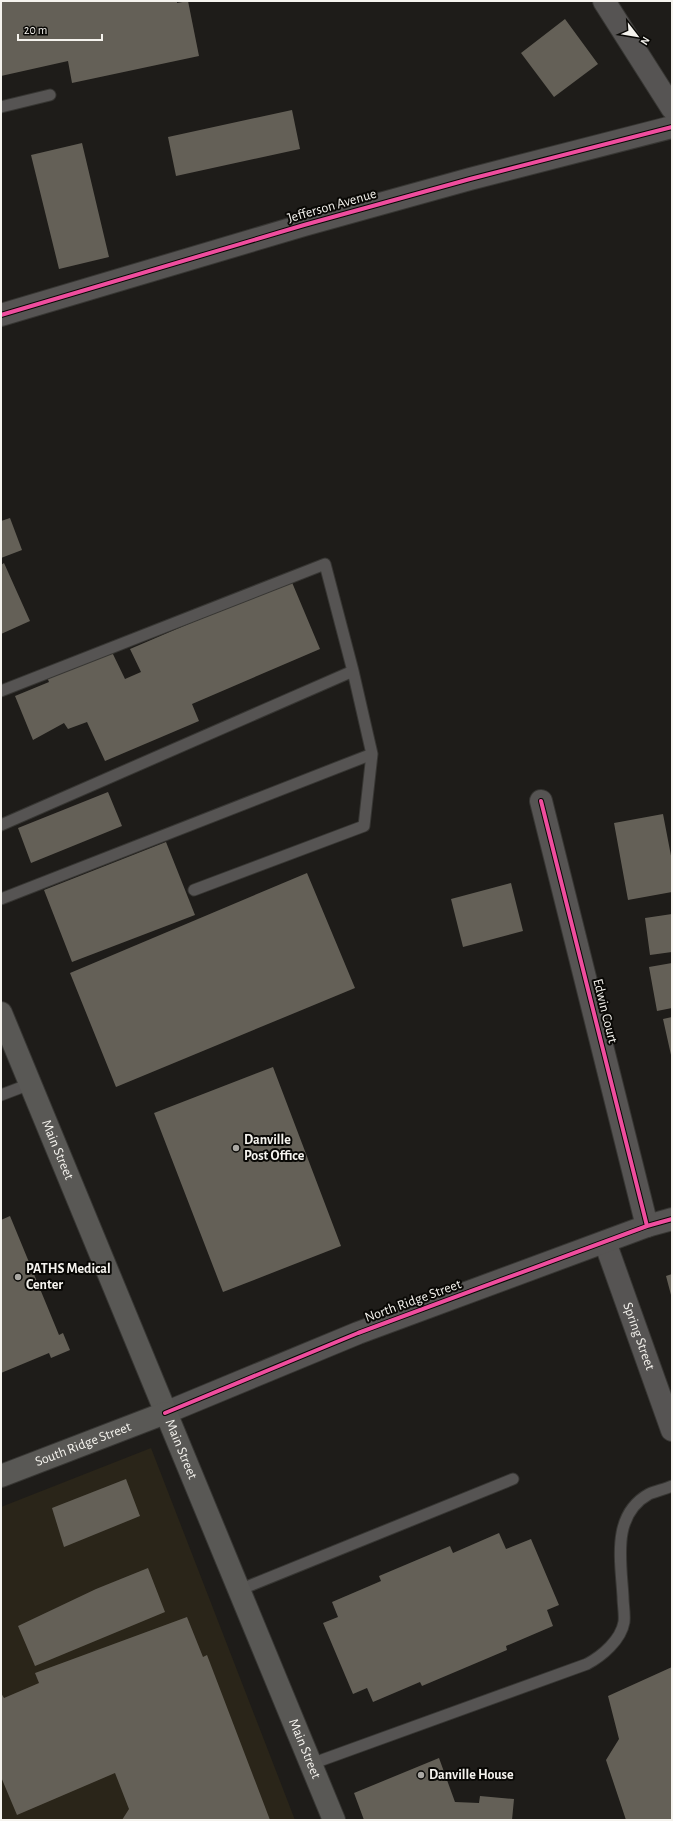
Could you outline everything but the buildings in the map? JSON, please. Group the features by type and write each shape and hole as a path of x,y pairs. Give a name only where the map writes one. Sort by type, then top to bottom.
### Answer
{"main road":[{"name":"Main Street","path":"1,1013 334,1820"},
{"name":"South Ridge Street","path":"1,1476 165,1413"}],"street":[{"path":"604,1 672,108"},
{"name":"Jefferson Avenue","path":"1,316 296,228 455,183 672,127"},
{"name":"Edwin Court","path":"541,801 646,1226"},
{"name":"North Ridge Street","path":"165,1413 358,1333 646,1226 672,1219"},
{"name":"Spring Street","path":"605,1242 672,1430"}],"lane":[{"path":"1,107 50,95"},
{"path":"1,691 325,564 354,671 372,754 364,826 194,890"},
{"path":"1,825 354,671"},
{"path":"1,899 372,754"},
{"path":"1,1096 30,1084"},
{"path":"239,1590 512,1478"},
{"path":"311,1764 587,1664 601,1656 615,1641 624,1622 620,1540 624,1522 634,1506 649,1494 672,1486"}],"shaded area":[{"path":"151,1448 295,1820 1,1820 1,1507"}],"cycle path":[{"path":"1,315 304,225 470,179 672,127"},
{"path":"541,801 647,1226"},
{"path":"165,1413 358,1333 647,1226 672,1219"}],"place":[{"name":"Danville Post Office","path":"236,1148"},
{"name":"PATHS Medical Center","path":"18,1277"},
{"name":"Danville House","path":"421,1775"}]}
